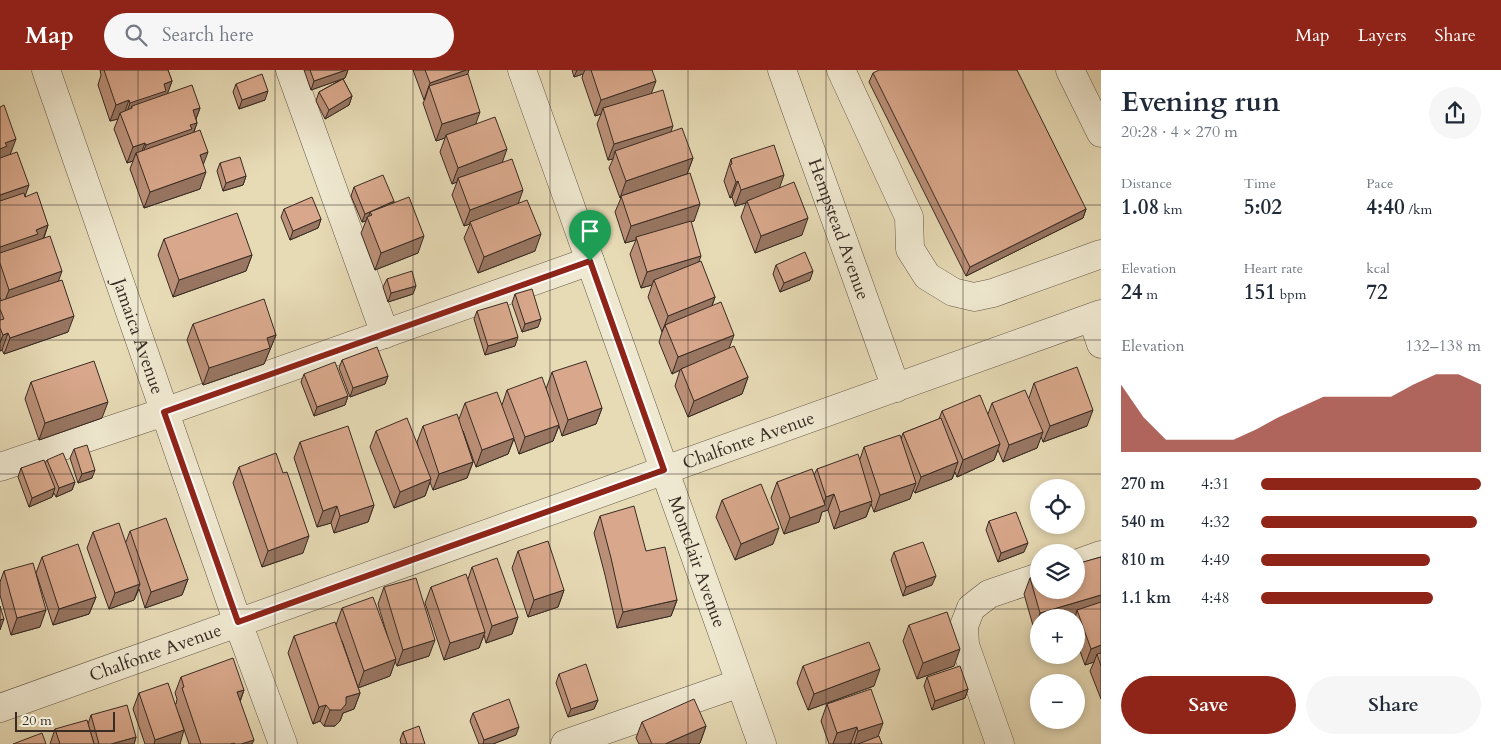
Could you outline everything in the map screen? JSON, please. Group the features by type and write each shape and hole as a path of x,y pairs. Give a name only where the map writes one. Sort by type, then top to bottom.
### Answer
{"street":[{"name":"Jamaica Avenue","path":"46,70 164,412 283,744"},
{"path":"290,70 385,334"},
{"name":"Montclair Avenue","path":"522,70 762,744"},
{"name":"Hempstead Avenue","path":"782,70 896,388"},
{"path":"841,70 909,217 910,249 927,276 953,292 974,297 993,293 1101,254"},
{"path":"1070,70 1101,133"},
{"path":"0,467 164,412 590,261"},
{"path":"1096,316 1101,344"},
{"name":"Chalfonte Avenue","path":"0,708 1096,316"},
{"path":"1085,561 1101,555"},
{"path":"1000,744 965,645 964,626 971,608 989,594 1030,580"},
{"path":"565,744 740,683"}],"building":[{"path":"104,70 168,70 172,81 164,84 166,91 130,103 129,100 116,105"},
{"path":"310,70 346,70 314,81"},
{"path":"425,70 466,70 430,83"},
{"path":"591,70 652,70 656,81 601,100"},
{"path":"879,70 1017,70 1086,209 970,267 873,73"},
{"path":"262,74 268,91 242,100 236,84"},
{"path":"468,74 480,112 442,124 429,86"},
{"path":"343,79 352,96 329,110 319,92"},
{"path":"192,85 200,108 193,110 197,123 190,125 192,129 146,145 145,143 133,147 120,113 132,108 132,106"},
{"path":"663,90 673,126 614,144 603,108"},
{"path":"4,105 16,139 5,143 7,146 0,149 0,107"},
{"path":"495,117 507,149 458,168 446,135"},
{"path":"682,128 693,158 626,181 615,151"},
{"path":"200,130 208,152 200,155 206,172 150,192 136,153"},
{"path":"774,145 784,175 741,190 730,165 732,164 731,159"},
{"path":"17,152 29,185 0,195 0,158"},
{"path":"240,157 246,176 226,183 220,163"},
{"path":"512,159 523,190 470,210 458,178"},
{"path":"690,173 700,204 631,226 621,196"},
{"path":"383,175 394,201 365,214 354,187"},
{"path":"794,182 808,218 761,236 747,201"},
{"path":"37,192 48,225 36,230 38,234 0,247 0,201 24,193 25,197"},
{"path":"312,197 321,219 293,231 284,209"},
{"path":"409,197 424,236 381,253 367,217 372,215 370,212"},
{"path":"527,200 541,234 484,257 470,222"},
{"path":"237,213 252,255 179,280 164,239"},
{"path":"691,221 701,256 647,272 636,237"},
{"path":"50,236 62,271 9,290 0,263 0,253"},
{"path":"805,252 813,271 784,283 776,265"},
{"path":"701,261 715,297 668,316 654,280"},
{"path":"412,271 416,286 391,293 387,279"},
{"path":"62,280 74,316 10,338 8,333 3,335 0,328 0,320 4,319 0,309 0,301"},
{"path":"532,289 541,319 525,324 515,294"},
{"path":"264,299 276,335 267,338 270,348 209,368 193,324"},
{"path":"507,302 518,337 488,346 477,311"},
{"path":"721,302 734,335 678,357 665,325"},
{"path":"734,346 748,377 694,401 681,369"},
{"path":"377,347 388,376 353,388 342,360"},
{"path":"94,361 108,402 45,423 31,382"},
{"path":"586,361 602,408 568,420 552,372"},
{"path":"335,362 348,396 317,407 304,374"},
{"path":"1077,367 1093,410 1050,426 1034,383"},
{"path":"542,377 559,425 525,437 507,390"},
{"path":"1025,390 1043,432 1009,445 992,403"},
{"path":"497,392 514,438 482,450 465,403"},
{"path":"980,395 1000,444 963,460 942,411"},
{"path":"457,414 473,462 439,474 423,426"},
{"path":"407,418 431,479 400,492 376,431"},
{"path":"941,418 958,462 921,477 903,433"},
{"path":"348,426 374,505 340,516 337,506 323,511 300,442"},
{"path":"900,435 916,483 880,495 864,447"},
{"path":"87,445 95,470 82,474 74,449"},
{"path":"63,453 75,482 59,488 47,460"},
{"path":"276,453 283,473 287,472 309,536 268,551 239,467"},
{"path":"858,454 872,501 840,512 834,494 826,497 817,469"},
{"path":"44,460 55,488 32,498 21,468"},
{"path":"812,469 825,505 790,518 777,482"},
{"path":"761,484 779,528 741,544 722,500"},
{"path":"634,506 646,551 665,547 677,600 623,612 600,516"},
{"path":"1016,512 1028,543 1001,553 989,521"},
{"path":"166,518 188,579 151,592 130,531"},
{"path":"119,523 140,584 115,593 93,532"},
{"path":"548,541 564,590 534,600 518,551"},
{"path":"923,542 936,576 906,587 894,552"},
{"path":"78,544 96,597 59,609 42,557"},
{"path":"1101,557 1101,595 1054,609 1039,609 1036,599 1085,599 1085,561"},
{"path":"497,558 518,617 492,626 472,567"},
{"path":"33,563 46,610 17,618 4,571"},
{"path":"466,574 485,632 450,643 431,587"},
{"path":"416,578 435,640 403,650 384,587"},
{"path":"373,597 396,659 364,671 342,608"},
{"path":"1101,602 1101,645 1091,649 1085,632 1085,609 1080,609"},
{"path":"0,606 4,619 0,620"},
{"path":"947,612 960,649 923,663 909,625"},
{"path":"335,622 360,693 346,697 346,704 341,710 330,710 326,705 319,707 294,636"},
{"path":"869,642 880,669 814,694 803,666"},
{"path":"1101,653 1101,666 1097,654"},
{"path":"233,658 244,690 237,692 254,740 241,744 201,744 182,688 184,687 181,677"},
{"path":"586,664 598,700 571,709 559,674"},
{"path":"960,666 968,689 935,701 927,677"},
{"path":"168,683 184,730 155,740 139,693"},
{"path":"871,689 883,723 858,731 857,727 837,733 827,704"},
{"path":"509,699 519,727 484,740 473,713"},
{"path":"694,699 706,726 665,744 652,744 642,722"},
{"path":"127,705 136,737 111,744 99,744 91,715"},
{"path":"87,720 94,744 60,744 55,729"},
{"path":"419,726 425,744 407,744 403,732"},
{"path":"42,733 46,744 13,744"},
{"path":"879,736 882,744 858,744"}],"route":[{"path":"590,261 664,470 238,622 164,412 590,261"}]}
